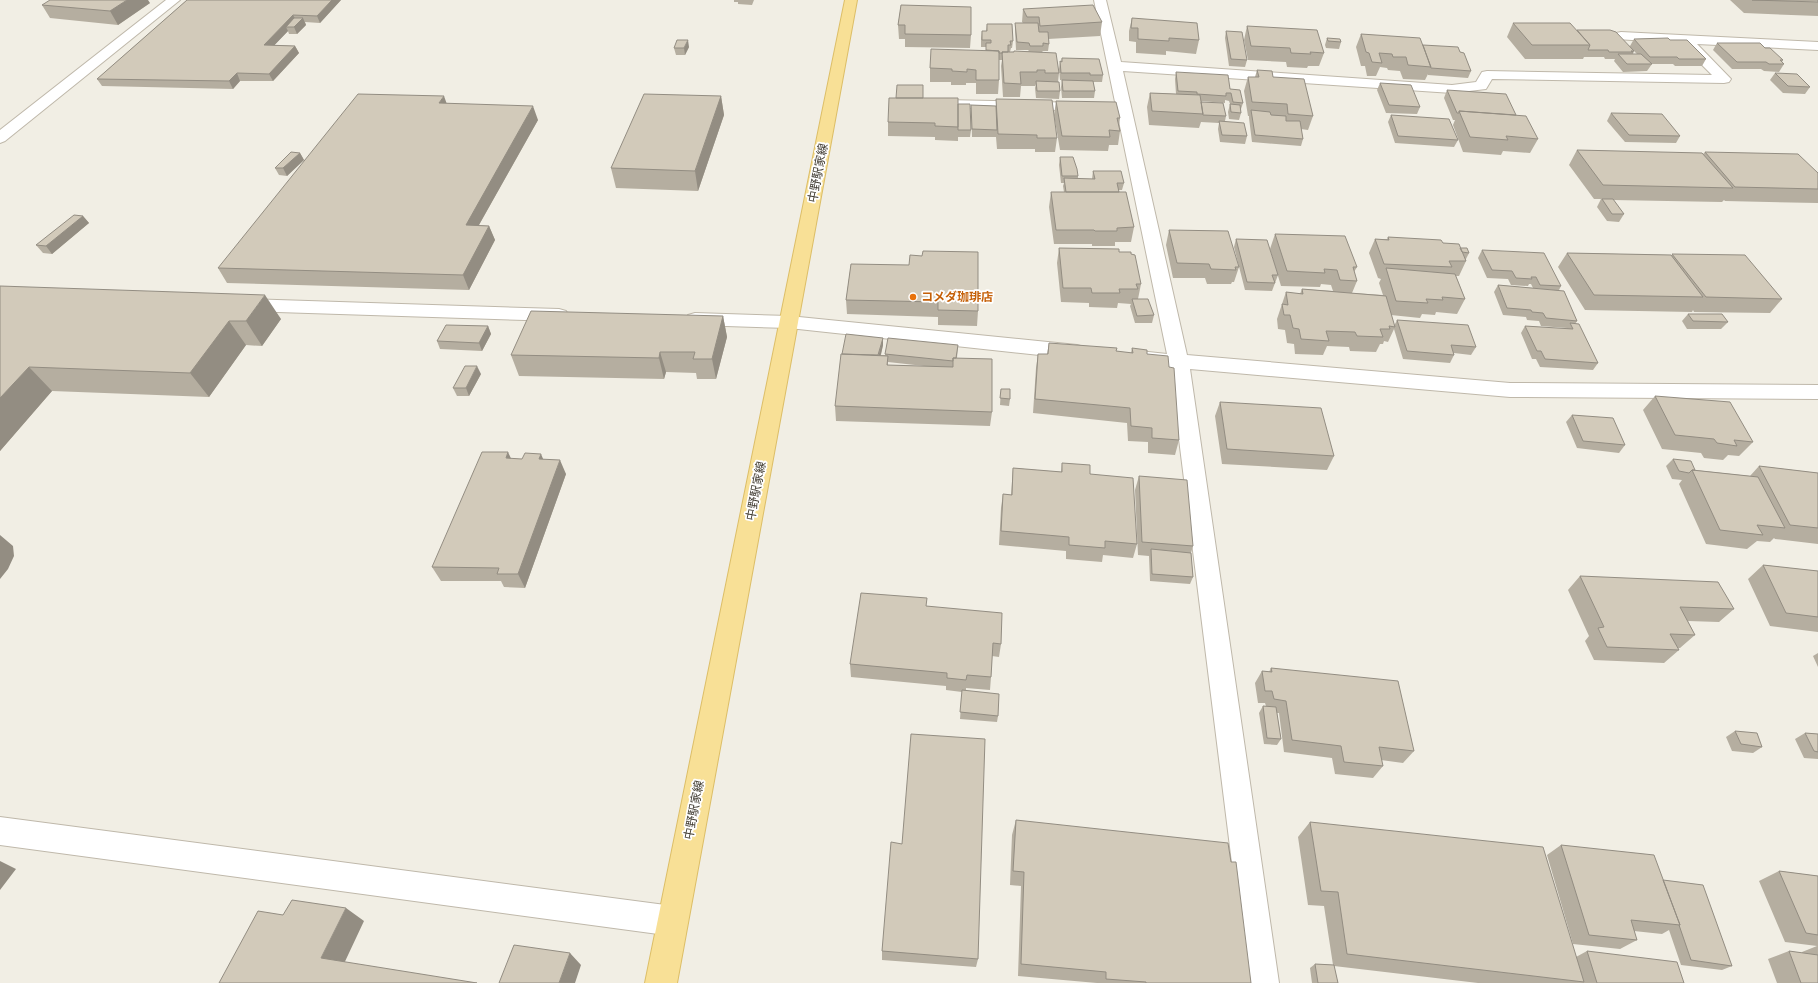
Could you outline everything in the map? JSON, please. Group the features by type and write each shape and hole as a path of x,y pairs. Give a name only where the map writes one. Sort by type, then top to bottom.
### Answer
{"main road":[{"name":"中野駅家線","path":"661,983 851,0"}],"street":[{"path":"0,138 174,0"},
{"path":"1100,0 1114,66 1110,107 1179,362 1263,983"},
{"path":"1621,36 1818,46"},
{"path":"1114,66 1452,90 1481,86 1487,75 1724,79 1684,39"},
{"path":"944,104 1110,107"},
{"path":"223,304 574,315"},
{"path":"677,319 789,322 1093,353"},
{"path":"1124,357 1510,390 1818,392"},
{"path":"0,831 673,921"}],"building":[{"path":"50,0 127,0 110,11 42,5"},
{"path":"187,0 332,0 317,16 293,15 264,45 295,46 269,74 237,73 229,81 97,79"},
{"path":"1752,0 1818,0 1818,2"},
{"path":"901,5 971,7 971,35 905,34 905,25 898,25"},
{"path":"1093,5 1102,22 1040,26 1039,17 1027,17 1023,9"},
{"path":"294,18 303,18 294,27 286,27"},
{"path":"1132,18 1197,23 1199,40 1169,38 1169,41 1138,39 1138,28 1131,28"},
{"path":"1015,23 1038,23 1039,32 1048,32 1049,44 1043,43 1043,46 1030,46 1029,43 1017,42"},
{"path":"1513,23 1570,23 1590,45 1532,45"},
{"path":"987,24 1012,24 1013,41 1010,41 1011,45 1008,45 1008,52 999,53 999,51 986,50 986,43 991,43 991,40 982,40 982,31 987,31"},
{"path":"1247,26 1317,30 1324,53 1291,53 1290,48 1251,46"},
{"path":"1577,30 1610,30 1616,32 1634,51 1609,52 1608,50 1588,50 1590,45"},
{"path":"1226,31 1242,32 1247,60 1231,59"},
{"path":"1361,34 1420,38 1431,67 1408,65 1406,57 1393,57 1392,54 1379,53 1382,63 1372,62 1369,53 1366,52"},
{"path":"1327,38 1340,39 1341,42 1328,41"},
{"path":"1668,38 1670,40 1687,40 1706,59 1650,57 1634,39"},
{"path":"677,40 688,40 684,48 674,48"},
{"path":"1717,43 1760,43 1765,48 1770,48 1783,60 1780,60 1784,64 1769,64 1766,62 1737,62"},
{"path":"1423,45 1458,47 1460,52 1464,53 1471,71 1431,68"},
{"path":"931,49 999,51 999,80 976,80 976,70 967,69 967,72 952,71 952,69 930,68"},
{"path":"1014,51 1056,53 1059,73 1045,73 1045,70 1037,70 1037,72 1020,72 1021,84 1004,83 1002,52"},
{"path":"1618,54 1641,54 1652,64 1627,64"},
{"path":"1062,58 1099,59 1103,75 1090,75 1090,73 1061,73 1060,61 1062,62"},
{"path":"1257,70 1272,71 1273,77 1304,79 1313,116 1288,114 1287,104 1252,102 1248,77 1259,77"},
{"path":"1176,72 1228,75 1230,89 1240,90 1243,103 1233,102 1231,93 1226,93 1226,96 1178,91"},
{"path":"1775,73 1797,74 1810,87 1788,86"},
{"path":"1062,80 1093,81 1095,91 1063,91"},
{"path":"1036,81 1059,82 1060,91 1037,91"},
{"path":"1380,83 1411,85 1420,107 1389,105"},
{"path":"897,85 923,85 923,98 896,98"},
{"path":"1447,90 1506,94 1516,115 1459,111 1459,113 1457,113"},
{"path":"1150,93 1200,95 1203,114 1152,111"},
{"path":"358,94 444,96 439,103 533,106 466,225 489,226 463,275 218,268"},
{"path":"644,94 721,96 695,171 611,168"},
{"path":"889,98 958,98 958,127 935,126 935,123 888,122"},
{"path":"996,99 1052,100 1057,138 1037,138 1037,135 998,134"},
{"path":"1056,101 1116,102 1120,118 1117,118 1120,131 1109,130 1110,137 1062,136"},
{"path":"1201,102 1223,103 1226,116 1203,115"},
{"path":"958,104 970,104 971,130 958,130"},
{"path":"1230,104 1240,105 1241,113 1231,112"},
{"path":"971,105 996,106 997,130 972,129"},
{"path":"1251,110 1270,112 1271,115 1286,116 1286,121 1300,121 1303,139 1255,135"},
{"path":"1459,111 1526,116 1538,139 1506,136 1508,140 1470,137"},
{"path":"1611,113 1662,114 1680,136 1629,135"},
{"path":"1391,115 1449,119 1458,140 1398,136"},
{"path":"1219,121 1244,123 1247,136 1222,135"},
{"path":"1577,150 1702,153 1733,188 1603,185"},
{"path":"291,152 300,153 283,168 275,168"},
{"path":"1705,152 1798,154 1818,173 1818,189 1735,187"},
{"path":"1060,157 1073,157 1078,176 1062,176"},
{"path":"1093,171 1121,171 1124,183 1117,183 1119,192 1066,192 1064,178 1095,179"},
{"path":"1051,192 1126,192 1134,227 1117,228 1117,231 1056,230"},
{"path":"1602,199 1613,199 1624,214 1612,214"},
{"path":"74,215 83,216 46,246 36,245"},
{"path":"1169,230 1228,231 1239,267 1235,267 1236,270 1211,269 1209,264 1177,263"},
{"path":"1275,234 1345,236 1357,267 1353,267 1357,281 1340,280 1337,270 1324,269 1325,273 1287,271"},
{"path":"1388,237 1441,240 1443,243 1459,244 1466,261 1449,261 1452,267 1384,264 1375,239 1389,240"},
{"path":"1236,239 1267,240 1278,275 1272,275 1275,283 1247,282"},
{"path":"1059,248 1119,249 1119,252 1131,252 1131,254 1135,255 1141,284 1136,284 1138,289 1119,289 1120,293 1092,293 1091,288 1063,288"},
{"path":"1460,248 1467,248 1469,253 1462,252"},
{"path":"1482,250 1544,253 1561,286 1540,285 1536,277 1531,277 1532,279 1516,278 1512,271 1492,270"},
{"name":"コメダ珈琲店","path":"923,251 978,252 978,311 938,310 938,302 846,300 851,264 909,265 910,255 922,256"},
{"path":"1567,253 1671,255 1703,297 1594,295"},
{"path":"1672,254 1745,255 1782,299 1706,297"},
{"path":"1386,268 1455,274 1465,299 1442,297 1443,300 1426,299 1428,303 1396,301"},
{"path":"1498,285 1564,291 1577,321 1546,318 1543,313 1532,312 1531,310 1507,308"},
{"path":"0,286 265,295 246,321 229,321 190,373 29,367 0,398"},
{"path":"1302,289 1386,296 1395,327 1389,326 1390,329 1380,329 1383,337 1357,336 1355,332 1326,331 1329,341 1301,339 1299,329 1293,328 1290,315 1284,315 1282,304 1288,305 1286,292 1303,294"},
{"path":"1132,299 1148,299 1154,315 1137,316"},
{"path":"531,311 723,316 712,359 693,359 695,352 660,352 659,358 511,355"},
{"path":"1688,314 1722,314 1728,322 1693,321"},
{"path":"1397,320 1468,325 1476,347 1451,345 1454,355 1407,351"},
{"path":"1570,323 1579,324 1598,363 1545,359 1541,351 1537,351 1525,326 1573,329"},
{"path":"446,325 488,326 479,343 437,341"},
{"path":"846,334 883,338 878,355 842,354"},
{"path":"888,338 958,345 956,358 953,358 953,361 885,354"},
{"path":"1049,343 1117,348 1116,351 1133,353 1132,348 1147,350 1147,354 1168,356 1169,367 1174,368 1179,440 1152,438 1152,428 1131,426 1130,408 1035,399 1038,354 1048,354"},
{"path":"841,354 888,356 887,365 953,367 953,358 992,359 992,412 835,406"},
{"path":"465,366 477,366 466,388 453,388"},
{"path":"1001,389 1010,389 1010,399 1000,398"},
{"path":"1655,396 1730,402 1753,442 1734,440 1737,446 1717,443 1714,439 1675,435"},
{"path":"1220,402 1321,408 1334,456 1227,449"},
{"path":"1572,415 1613,418 1625,445 1583,441"},
{"path":"482,452 508,452 506,458 522,459 525,453 541,454 539,459 560,460 518,574 497,574 499,568 432,567"},
{"path":"1673,459 1691,461 1695,470 1692,470 1689,473 1679,471"},
{"path":"1062,463 1090,465 1090,474 1133,478 1137,544 1105,541 1105,548 1069,545 1069,537 1001,531 1003,494 1012,495 1013,468 1062,472"},
{"path":"1759,466 1818,473 1818,528 1790,525"},
{"path":"1692,470 1758,477 1785,528 1757,525 1763,535 1720,530"},
{"path":"1139,476 1187,480 1193,546 1142,542"},
{"path":"1151,549 1191,553 1193,577 1152,574"},
{"path":"1763,565 1818,571 1818,617 1786,613"},
{"path":"1580,576 1718,582 1734,609 1680,607 1695,635 1670,634 1679,650 1607,647 1598,628 1604,627"},
{"path":"861,593 927,598 926,606 1002,613 1001,644 993,643 991,677 967,675 966,680 947,678 947,673 850,664"},
{"path":"1271,668 1398,681 1414,751 1379,747 1383,766 1344,762 1341,746 1292,740 1286,701 1274,699 1272,691 1265,691 1262,671 1272,672"},
{"path":"962,690 999,694 998,716 960,712"},
{"path":"1263,706 1276,707 1281,739 1267,738"},
{"path":"1735,731 1757,733 1762,747 1741,744"},
{"path":"1805,733 1818,734 1818,752 1814,751"},
{"path":"911,734 985,739 978,959 882,951 891,842 902,844"},
{"path":"1016,820 1228,843 1231,862 1236,862 1251,983 1146,983 1106,979 1106,972 1021,964 1024,872 1013,871"},
{"path":"1310,822 1543,847 1584,982 1347,954 1338,892 1321,891"},
{"path":"1561,845 1654,855 1680,925 1631,920 1637,940 1589,935"},
{"path":"1779,871 1818,876 1818,935 1806,933"},
{"path":"1663,880 1703,885 1732,966 1691,960"},
{"path":"292,900 346,908 321,958 477,983 219,983 258,911 283,915"},
{"path":"514,945 570,953 559,983 499,983"},
{"path":"1587,951 1677,962 1684,983 1597,983"},
{"path":"1789,951 1818,955 1818,983 1801,983"},
{"path":"1315,964 1334,965 1338,983 1318,983"}],"place":[{"name":"コメダ珈琲店","path":"913,297"}]}
